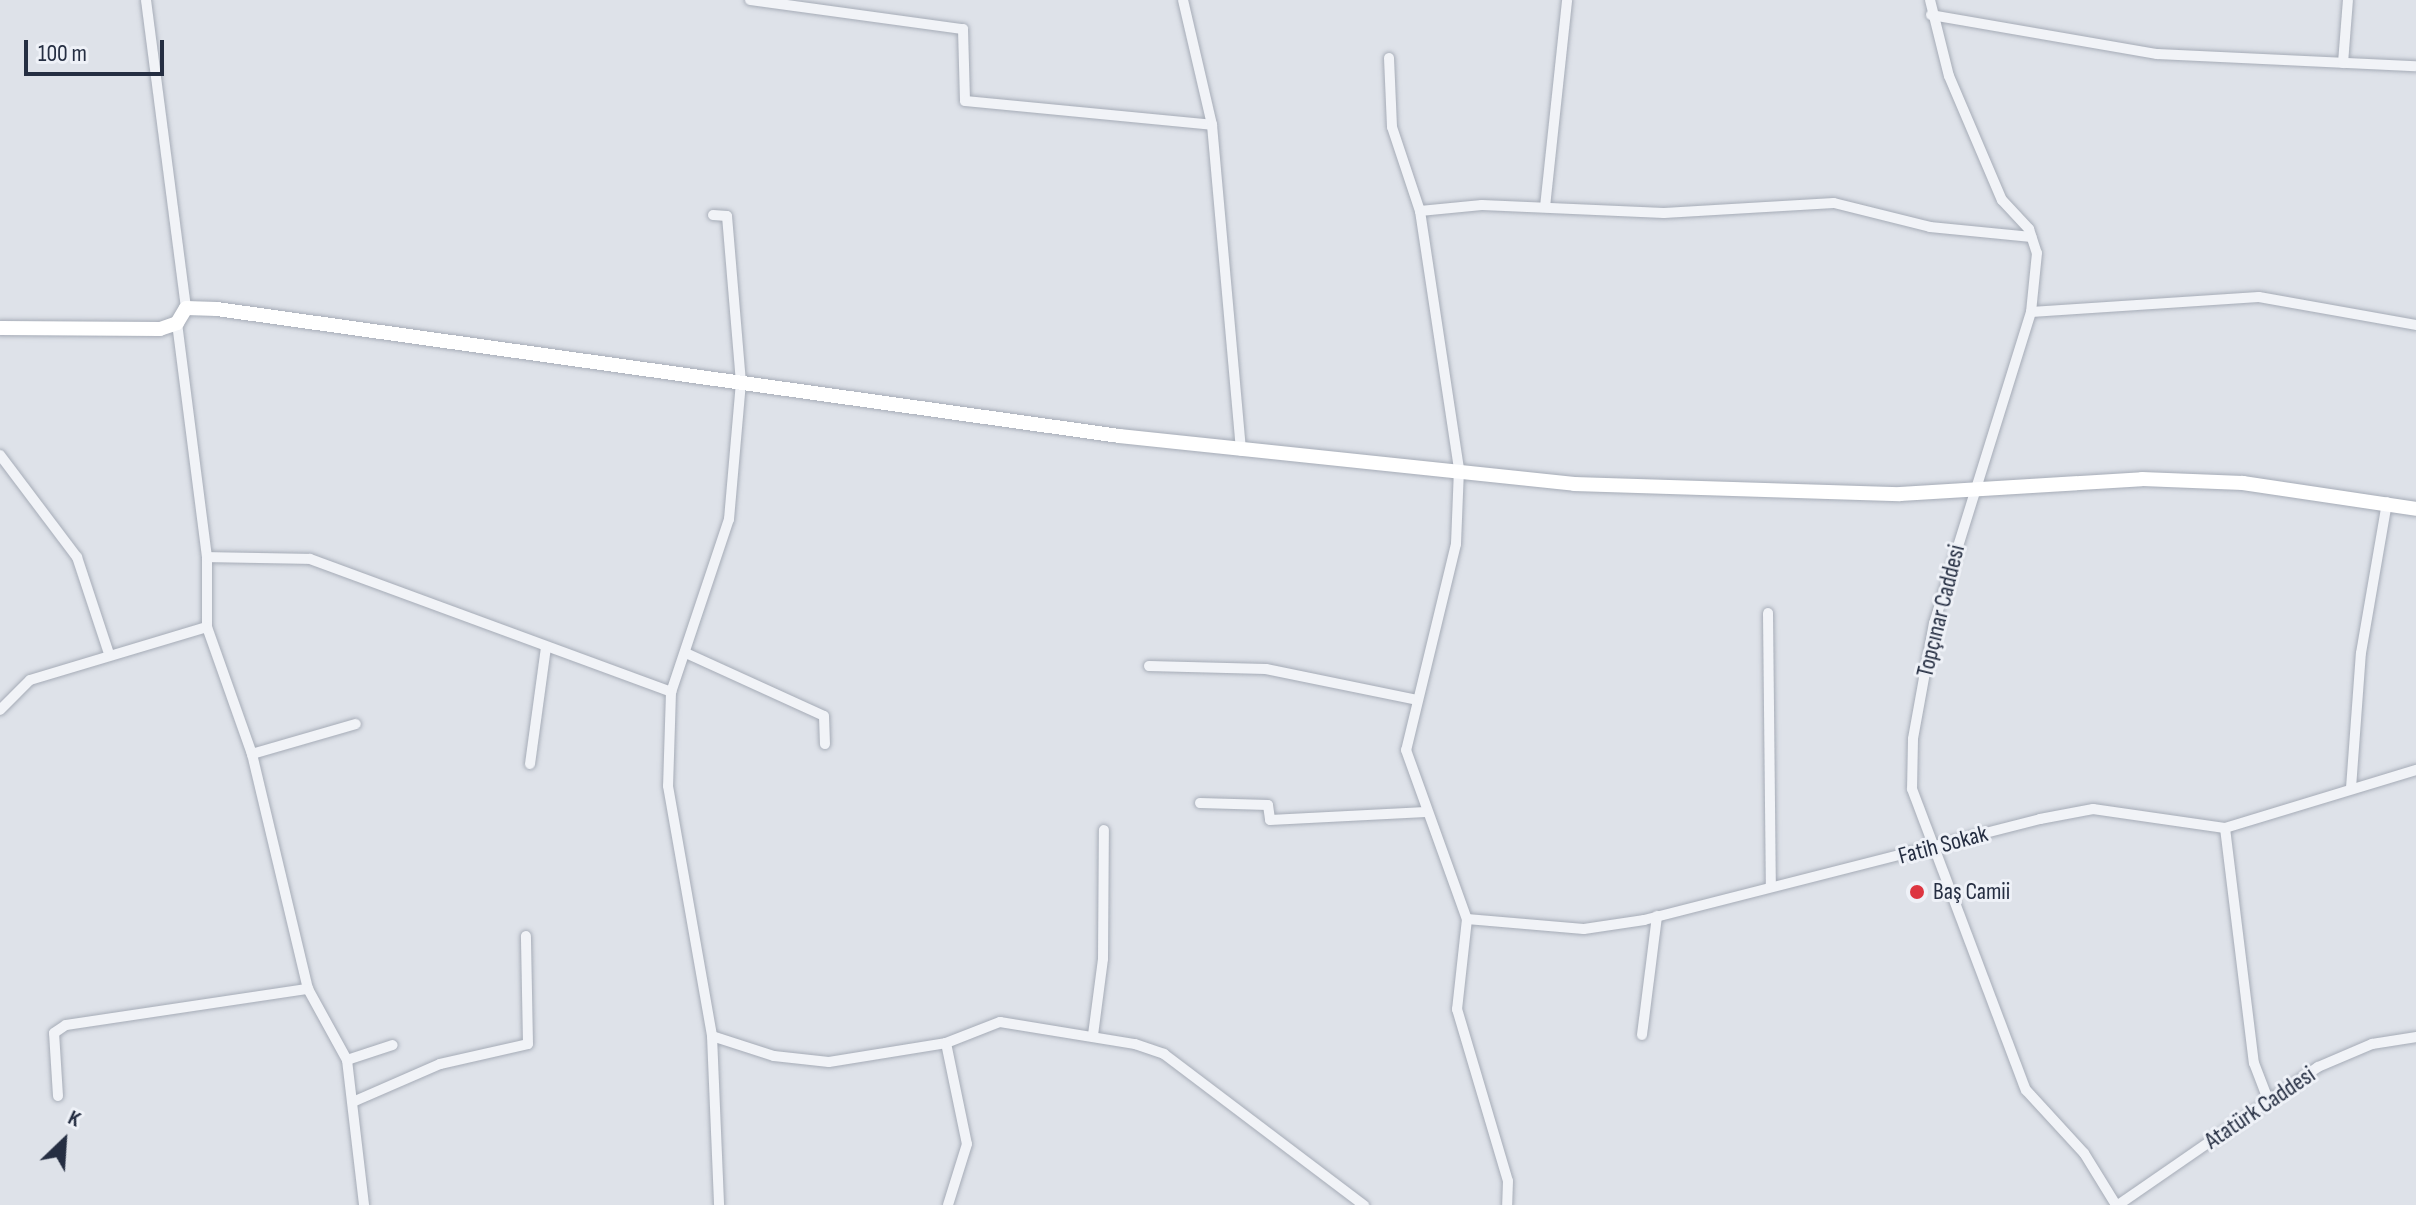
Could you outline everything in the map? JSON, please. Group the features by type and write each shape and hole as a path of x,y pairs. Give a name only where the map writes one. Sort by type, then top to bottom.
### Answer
{"street":[{"path":"146,0 186,308 177,323 207,557 207,627 252,754 308,989 347,1060 355,1101 364,1205"},
{"path":"750,0 963,29 965,101 1212,125"},
{"path":"1183,0 1212,125 1241,451"},
{"path":"1545,207 1567,0"},
{"path":"1930,0 1931,15 2002,200 2032,237"},
{"path":"2343,63 2348,0"},
{"path":"1931,15 2157,54 2416,66"},
{"path":"1389,58 1392,127 1420,211 1459,469 1456,544 1406,750 1467,919 1457,1009 1508,1181 1507,1205"},
{"path":"1420,211 1545,207 1664,213 1834,203 1930,227 2032,237"},
{"path":"713,215 727,216 741,382 729,519 688,654 671,692 668,786 712,1036 719,1205"},
{"name":"Topçınar Caddesi","path":"2032,237 2031,312 1971,493 1934,623 1913,739 1919,822 1936,849 2026,1090 2117,1204"},
{"path":"2031,312 2259,297 2416,325"},
{"path":"186,308 1241,451 1459,469 1574,484 1971,493 2142,479 2243,483 2387,502 2416,509"},
{"path":"0,328 78,334 177,323"},
{"path":"0,455 77,557 108,651"},
{"path":"2351,788 2361,653 2387,502"},
{"path":"207,557 310,559 671,692"},
{"path":"1768,613 1771,887"},
{"path":"0,710 30,680 108,651 207,627"},
{"path":"530,764 546,647"},
{"path":"688,654 824,716 825,744"},
{"path":"1149,666 1282,670 1417,700"},
{"path":"252,754 356,724"},
{"name":"Fatih Sokak","path":"1467,919 1584,929 1657,916 2093,809 2225,828 2416,770"},
{"path":"1200,803 1268,805 1270,820 1426,812"},
{"path":"2225,828 2254,1063 2267,1097"},
{"path":"1093,1035 1103,959 1104,830"},
{"path":"1642,1035 1657,916"},
{"path":"355,1101 440,1064 528,1044 526,936"},
{"path":"58,1096 54,1033 66,1025 308,989"},
{"path":"712,1036 774,1056 829,1062 946,1043 1000,1022 1093,1035 1164,1054 1364,1205"},
{"name":"Atatürk Caddesi","path":"2117,1204 2267,1097 2372,1044 2416,1037"},
{"path":"946,1043 967,1144 948,1205"},
{"path":"347,1060 393,1045"}],"place":[{"name":"Baş Camii","path":"1917,892"}]}
